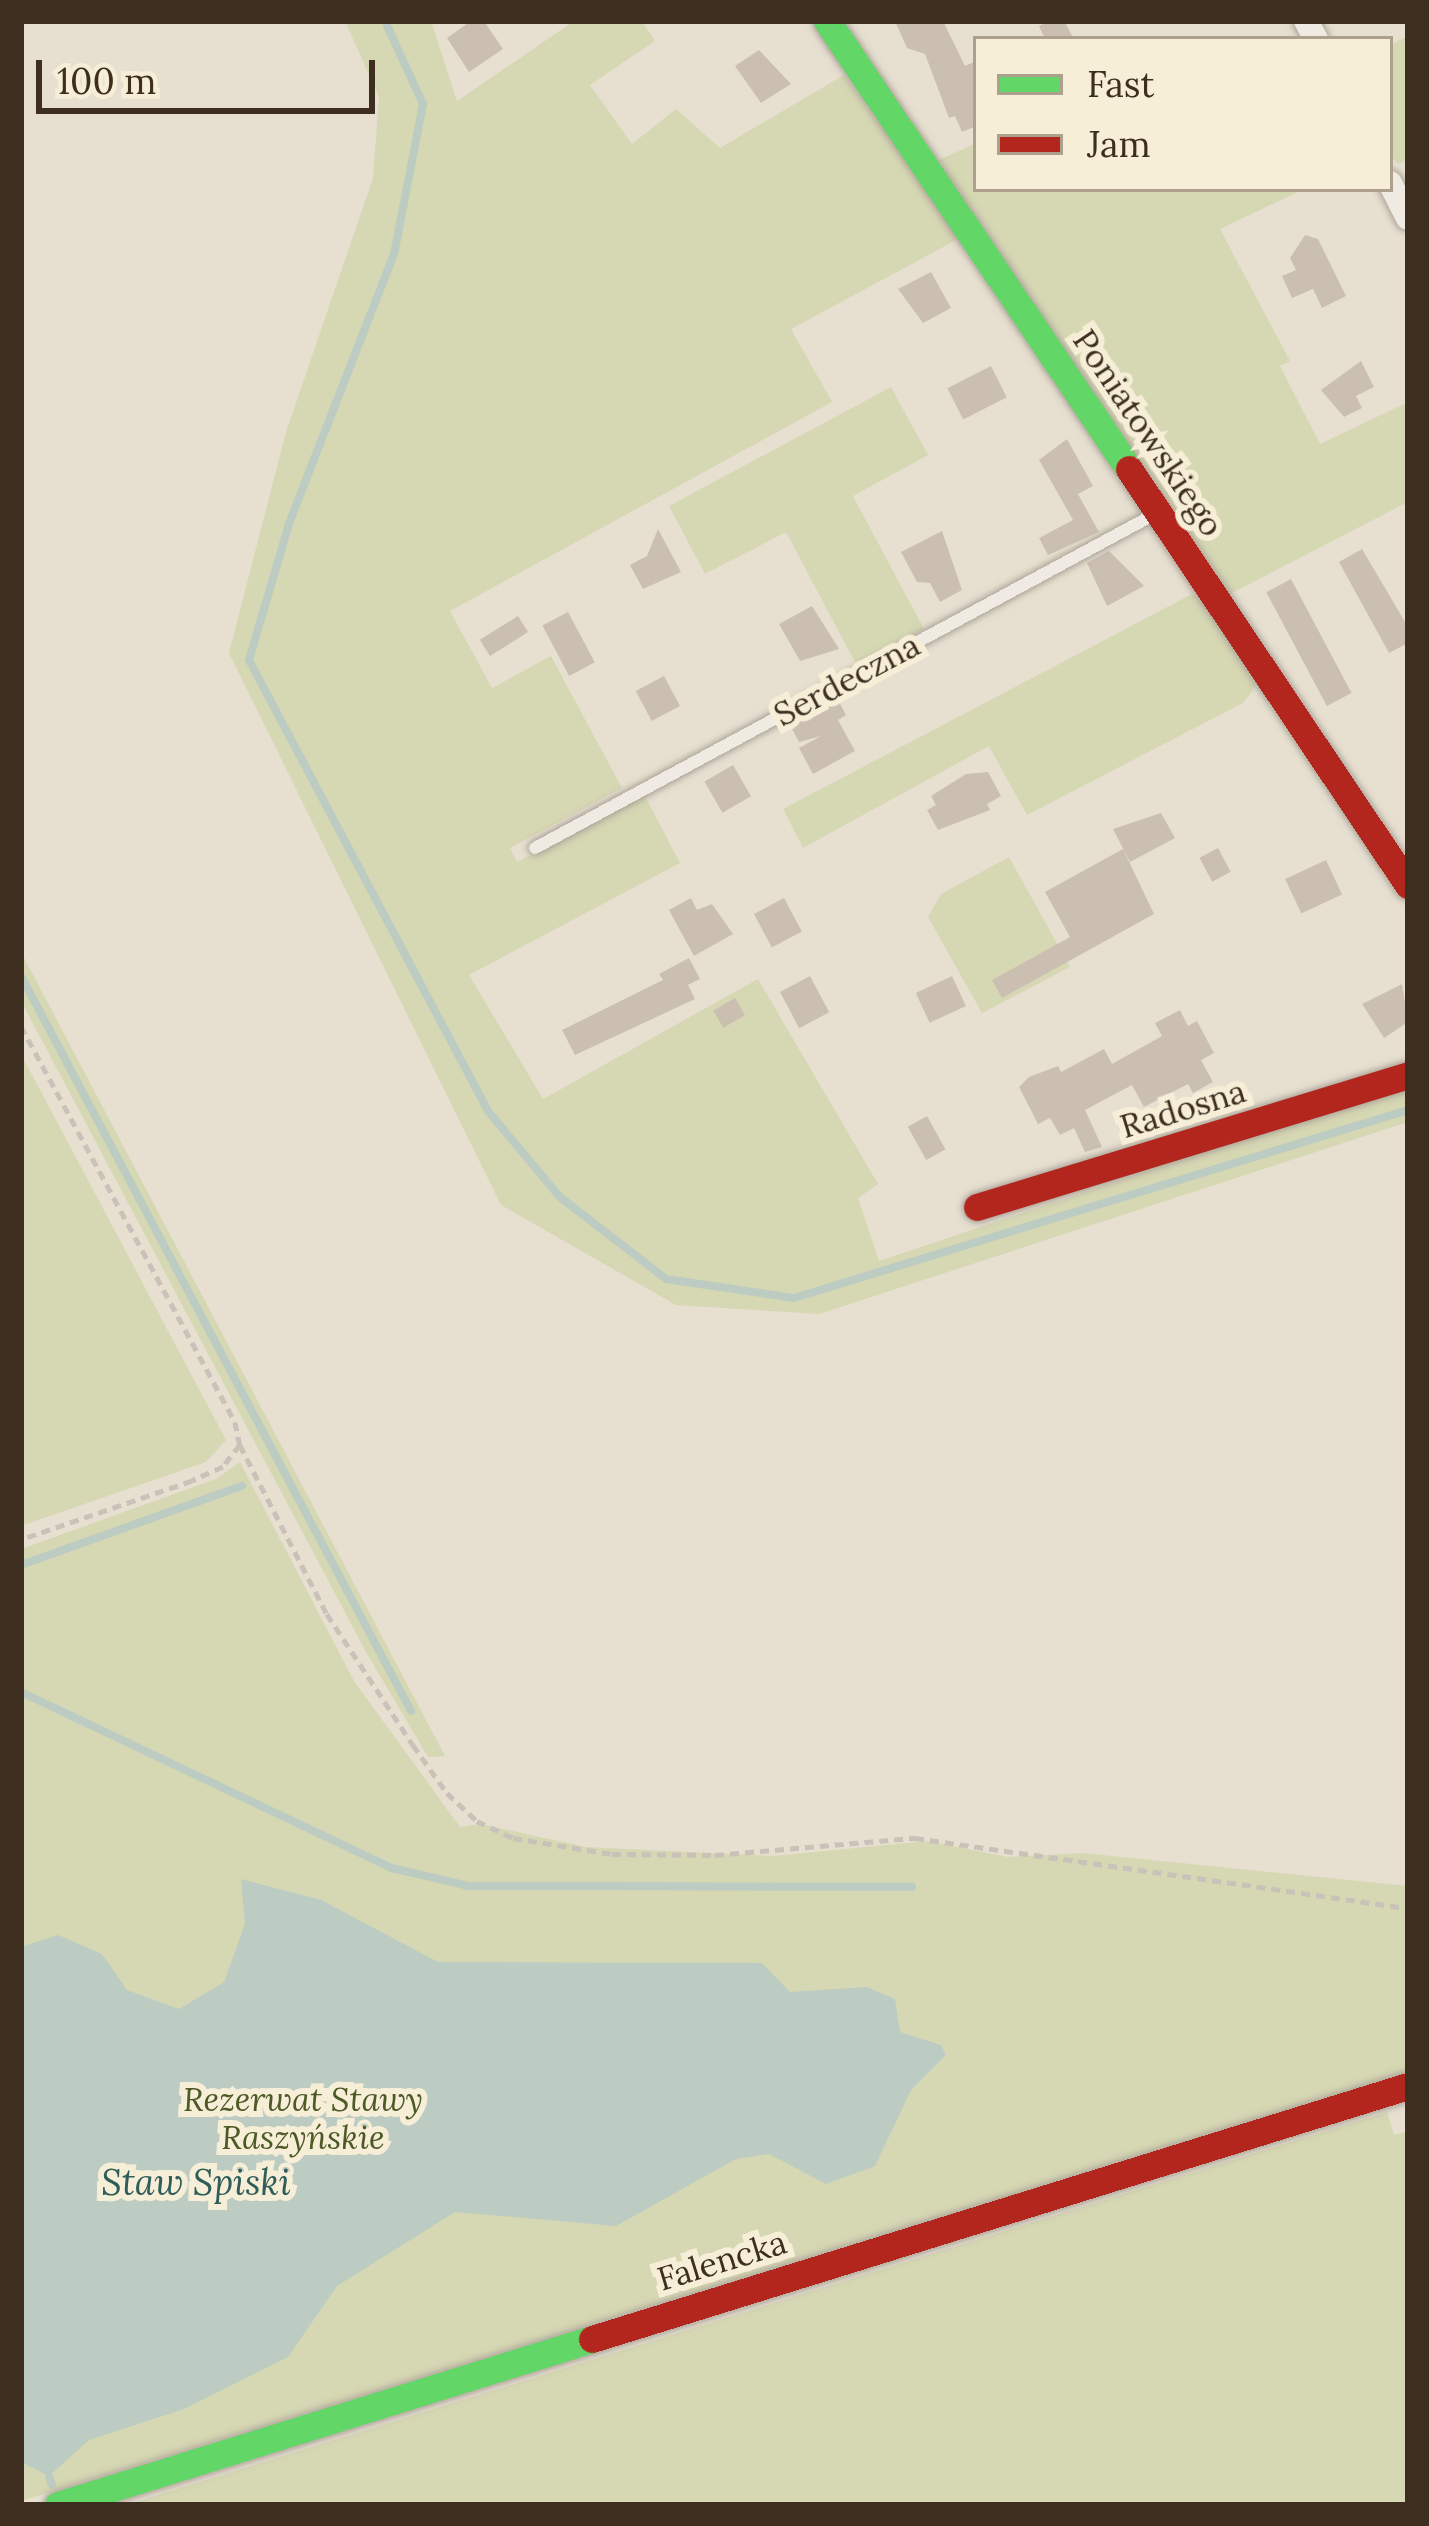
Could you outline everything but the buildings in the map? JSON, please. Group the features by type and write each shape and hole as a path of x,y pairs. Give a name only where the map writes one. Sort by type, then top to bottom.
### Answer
{"street":[{"name":"Poniatowskiego","path":"826,21 1408,885"},
{"path":"1393,189 1408,218"},
{"name":"Radosna","path":"977,1208 1408,1075"},
{"name":"Falencka","path":"58,2505 1408,2086"}],"lane":[{"name":"Serdeczna","path":"535,848 1158,513"}],"path":[{"path":"21,1026 235,1422 240,1445 326,1614 447,1793 477,1821 513,1838 612,1854 715,1855 915,1838 1408,1908"},
{"path":"21,1540 192,1481 224,1467 240,1445"}],"green space":[{"path":"345,21 431,21 457,101 574,21 642,21 655,41 590,85 632,144 676,109 720,148 844,75 960,238 791,329 832,402 450,611 492,688 551,656 622,788 510,848 517,862 645,796 680,863 469,975 543,1099 758,979 878,1184 858,1198 879,1261 1408,1084 1408,1122 819,1314 676,1305 501,1205 229,653 286,432 373,178 379,97"},
{"path":"1408,36 1408,160 1398,164 1393,158 1393,44"},
{"path":"973,144 973,192 1298,192 1220,229 1290,361 1280,366 1320,444 1408,402 1408,502 1226,596 939,160"},
{"path":"891,387 928,455 853,496 924,629 857,666 786,532 705,574 669,506"},
{"path":"1192,594 1204,599 1256,686 1243,703 1027,815 989,746 803,848 783,809"},
{"path":"1009,857 1070,967 982,1013 928,917 941,894"},
{"path":"21,952 445,1756 428,1757 366,1652 21,1001"},
{"path":"21,1054 226,1440 206,1462 21,1526"},
{"name":"Rezerwat Stawy Raszyńskie","path":"240,1462 354,1681 460,1827 480,1824 586,1847 773,1856 927,1841 1008,1857 1083,1853 1408,1886 1408,2072 21,2501 21,1549 216,1479"},
{"path":"1387,2112 1394,2135 1408,2131 1408,2505 126,2505"}],"water":[{"name":"Staw Spiski","path":"241,1879 321,1900 438,1962 762,1963 790,1992 867,1987 895,1999 900,2032 941,2045 946,2055 911,2090 875,2166 826,2184 769,2154 736,2159 616,2226 455,2212 337,2286 288,2357 184,2409 89,2440 49,2476 21,2462 21,1947 58,1935 102,1954 127,1990 179,2009 224,1982 245,1924"}],"waterway":[{"path":"385,21 423,104 394,254 289,524 249,660 488,1111 560,1197 666,1279 794,1298 1408,1110"},
{"path":"21,976 411,1711"},
{"path":"21,1565 242,1486"},
{"path":"21,1692 392,1868 468,1886 912,1887"},
{"path":"49,2476 52,2485"}],"traffic: fast":[{"path":"827,21 1129,469"},
{"path":"58,2505 592,2339"}],"traffic: jam":[{"path":"1129,469 1408,885"},
{"path":"977,1207 1408,1075"},
{"path":"592,2339 1408,2086"}]}
